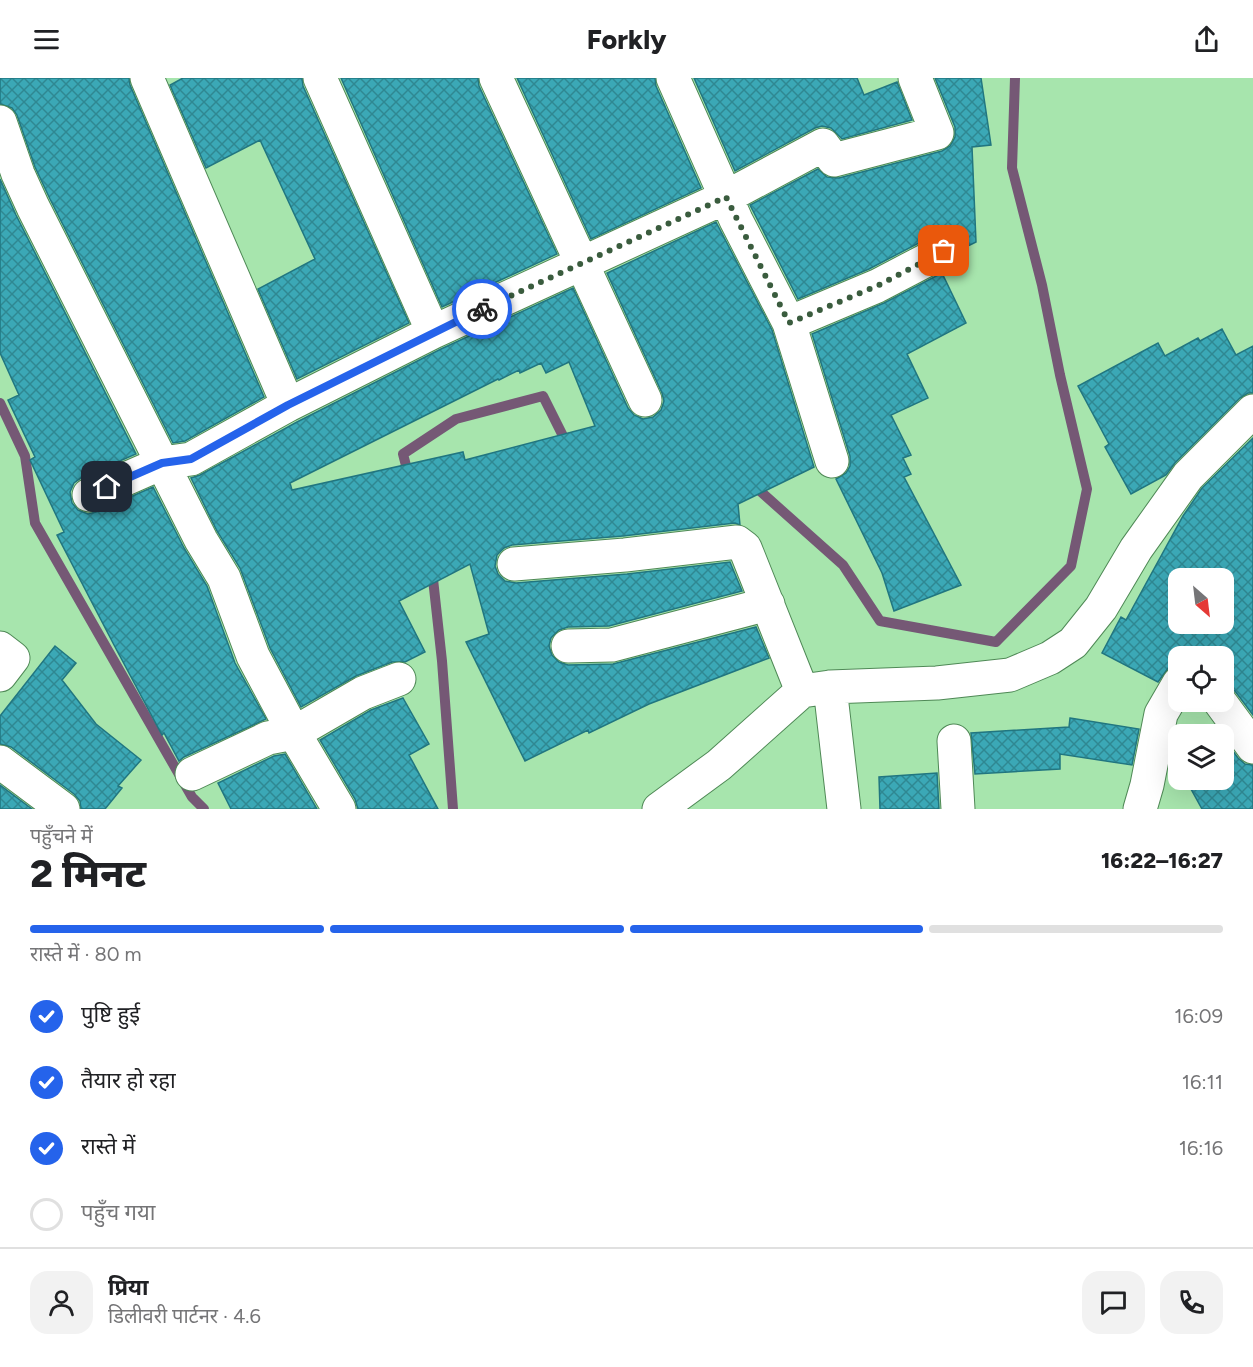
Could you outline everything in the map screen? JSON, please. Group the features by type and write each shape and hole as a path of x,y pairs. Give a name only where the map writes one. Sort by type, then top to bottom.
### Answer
{"street":[{"path":"147,78 288,405"},
{"path":"320,78 433,332"},
{"path":"496,78 645,400"},
{"path":"673,78 726,197 789,323 832,461"},
{"path":"89,495 162,463 191,459 288,405 433,332 726,197 823,145 834,160 937,132 915,78"},
{"path":"0,122 18,174 33,207 201,540 224,578 253,656 294,733 339,809"},
{"path":"789,323 877,286 944,251"},
{"path":"659,809 816,689 937,683 1010,675 1050,658 1073,643 1101,608 1137,549 1188,476 1250,423"},
{"path":"514,564 625,555 737,542 745,548 793,672 816,689 844,809"},
{"path":"568,646 612,645 768,604"},
{"path":"0,648 13,658 0,675"},
{"path":"192,774 268,738 294,733 363,693 399,679"},
{"path":"1140,809 1161,714 1168,702"},
{"path":"1227,712 1253,747"},
{"path":"954,741 958,809"},
{"path":"0,762 63,809"}],"building":[{"path":"0,78 129,78 130,85 264,397 185,441 173,443 50,199 35,167 17,115 12,108 0,104"},
{"path":"183,78 302,78 303,86 409,323 297,379 258,289 315,259 260,140 206,168 170,85"},
{"path":"341,78 478,78 479,86 557,254 442,307"},
{"path":"517,78 655,78 656,86 701,188 591,239"},
{"path":"694,78 857,78 864,95 897,82 912,120 842,139 831,128 822,126 815,128 735,171"},
{"path":"935,78 981,78 991,145 972,147 976,242 962,249 954,235 945,232 936,234 869,269 798,299 750,205 818,169 827,177 839,178 942,151 950,146 955,137 955,127"},
{"path":"0,179 136,454 74,483 70,492 72,503 78,510 88,514 153,487 184,548 207,586 235,663 266,719 179,761 164,733 162,735 57,535 64,532 30,460 35,457 8,400 19,395 0,353"},
{"path":"716,222 772,330 814,467 738,504 740,525 735,523 623,536 512,545 504,548 497,555 495,566 498,574 505,581 516,583 627,574 730,562 742,591 609,626 568,627 559,630 551,638 549,646 552,655 559,662 568,665 613,664 756,627 769,658 649,704 589,733 588,730 525,761 466,642 489,634 470,564 399,601 425,652 405,662 392,662 356,676 301,707 270,648 240,568 217,531 191,478 441,349 573,288 628,408 634,415 643,419 653,417 661,410 664,401 662,393 607,273","holes":["569,362 595,426 465,460 463,452 292,490 290,483 498,379 519,370 520,373 541,363 546,373"]},
{"path":"942,273 966,323 907,354 928,398 891,415 911,455 903,458 911,474 904,477 961,585 894,611 882,573 836,479 846,473 850,466 850,456 812,334 884,303"},
{"path":"1222,329 1236,355 1253,346 1253,393 1240,398 1175,463 1166,475 1131,494 1105,447 1109,444 1078,386 1158,343 1165,356 1198,338 1200,341"},
{"path":"1253,438 1253,715 1234,690 1234,646 1168,646 1168,668 1158,682 1102,653 1121,617 1126,620 1183,516 1202,488"},
{"path":"55,646 76,663 62,680 96,724 141,760 118,786 122,788 105,809 81,809 80,801 74,794 11,747 0,744 0,716"},
{"path":"403,698 429,744 409,755 438,809 358,809 355,799 320,740 371,710"},
{"path":"1070,718 1139,729 1132,765 1060,754 1060,769 975,774 971,733 1069,727"},
{"path":"1234,753 1245,764 1253,765 1253,809 1202,809 1192,790 1234,790"},
{"path":"285,754 317,809 231,809 218,783 274,756"},
{"path":"937,773 939,809 880,809 879,777"},
{"path":"0,785 32,809 0,809"}],"waterway":[{"path":"751,483 843,565 880,621 996,642 1071,566 1087,489 1060,375 1042,285 1012,168 1015,78"},
{"path":"409,477 403,454 456,419 543,396 568,446"},
{"path":"0,403 25,456 35,523 192,797 204,809"},
{"path":"432,570 442,661 453,809"}],"way so far":[{"path":"482,309 726,197 789,323 877,286 944,251"}],"route":[{"path":"107,487 162,463 191,459 288,405 482,309"}]}
